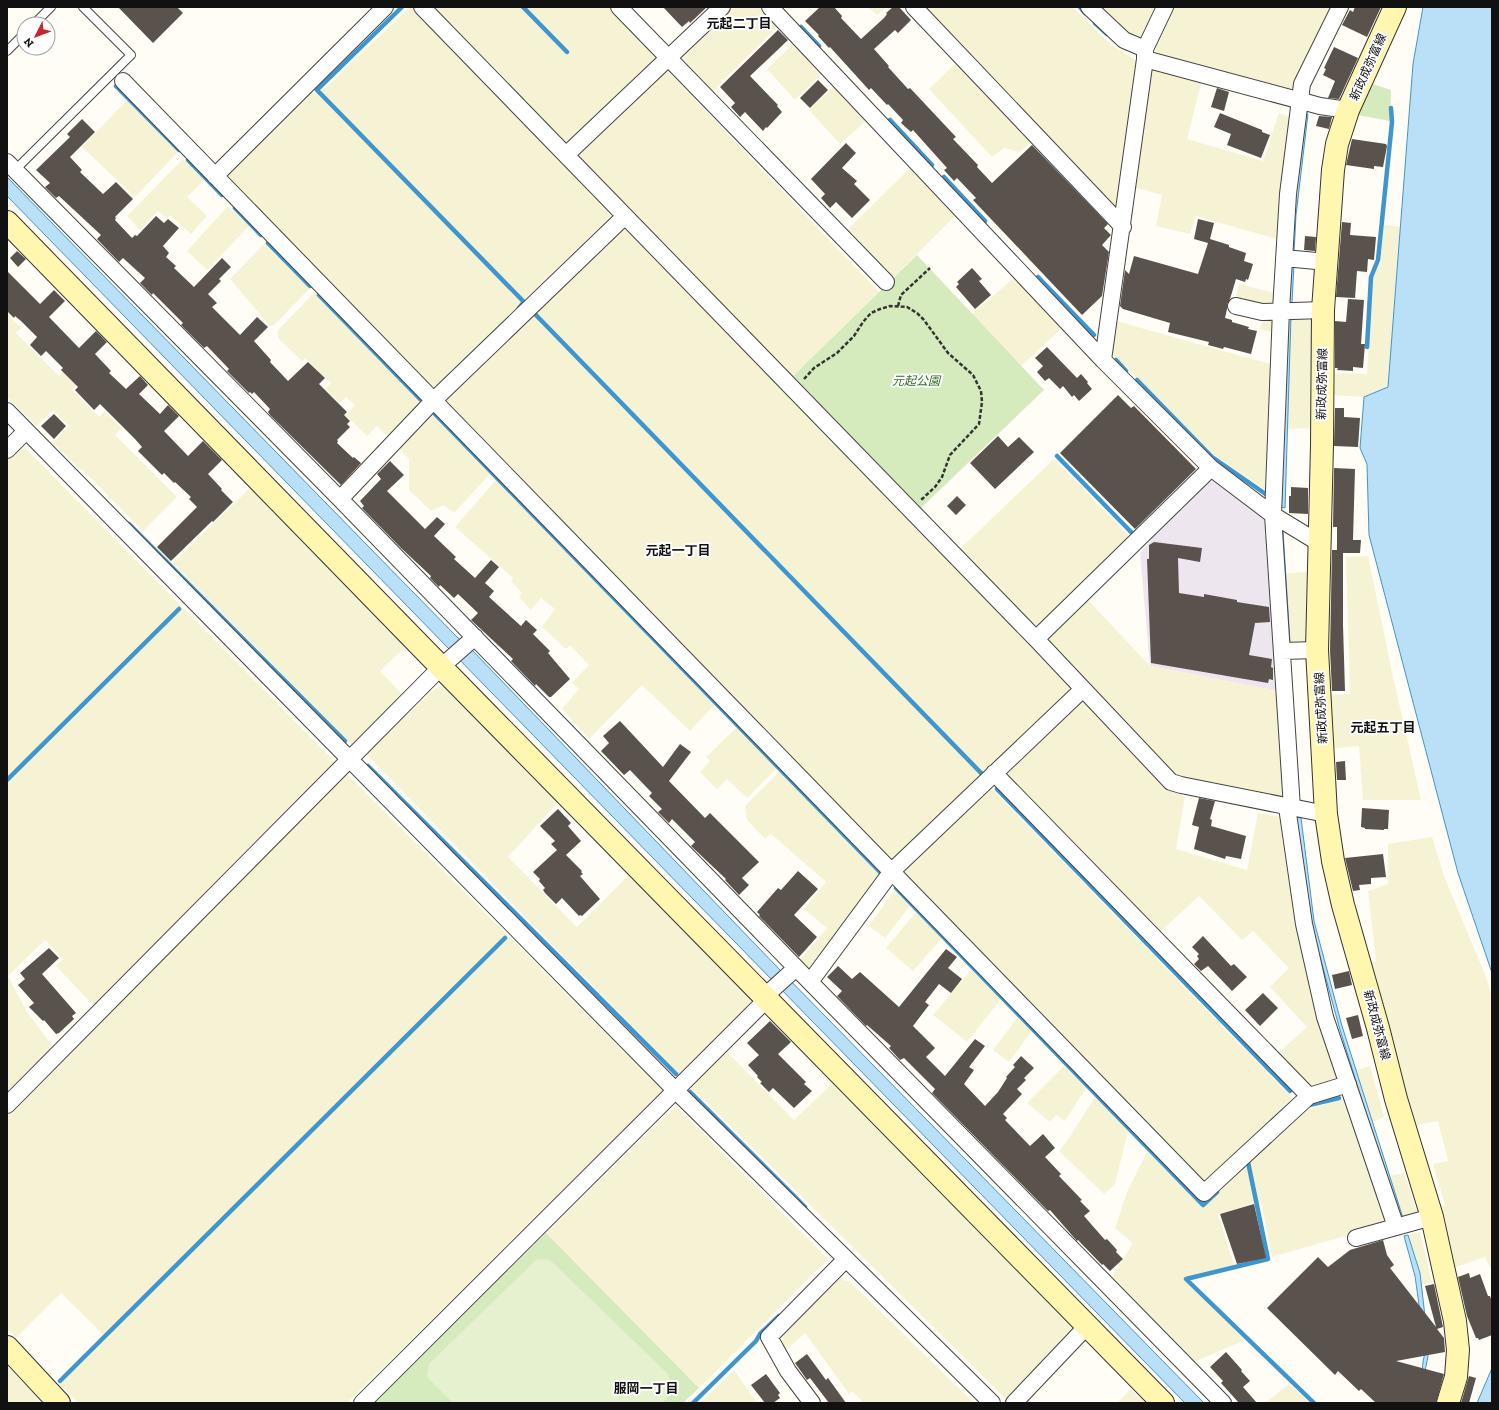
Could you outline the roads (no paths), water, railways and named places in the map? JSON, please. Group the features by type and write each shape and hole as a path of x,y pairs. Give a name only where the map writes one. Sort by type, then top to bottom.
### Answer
{"street":[{"path":"215,176 385,7"},
{"path":"422,7 1036,639 1171,782 1181,786 1326,814"},
{"path":"619,7 886,282"},
{"path":"566,155 722,7"},
{"path":"770,7 1103,360 1211,468 1273,514 1319,543"},
{"path":"914,7 1123,227"},
{"path":"1089,7 1124,40 1145,54 1299,101 1348,110"},
{"path":"1103,360 1123,227 1145,54 1165,7"},
{"path":"1340,7 1302,84 1299,101 1288,194 1281,310 1273,514 1282,651 1289,808 1304,924 1325,1017 1396,1227"},
{"name":"新政成弥富線","path":"1395,7 1348,110 1337,144 1333,170 1323,310 1322,445 1317,650 1326,814 1333,861 1343,906 1378,1028 1396,1099 1432,1217 1455,1321 1458,1350 1456,1377 1448,1403"},
{"path":"124,81 1204,1193 1309,1096 1348,1084"},
{"path":"11,166 340,499 472,640 794,970 810,982 1223,1403"},
{"path":"340,499 434,400 625,216"},
{"path":"7,222 445,664 1163,1403"},
{"path":"1284,258 1327,262"},
{"path":"1236,306 1262,312 1281,310 1323,310"},
{"path":"7,411 675,1090 992,1403"},
{"path":"7,450 26,431"},
{"path":"1036,639 1211,468"},
{"path":"7,1105 445,664 472,640"},
{"path":"1282,651 1317,650"},
{"path":"810,982 892,871 1082,689"},
{"path":"994,773 1309,1096"},
{"path":"362,1403 794,970"},
{"path":"1356,1238 1432,1217"},
{"path":"812,1403 788,1371 769,1337 846,1259"},
{"path":"1014,1403 1088,1325"},
{"path":"7,1347 59,1403"}],"lane":[{"path":"42,16 52,7"},
{"path":"11,166 131,55 83,7"},
{"path":"7,51 16,42"}],"water":[{"path":"1423,7 1492,7 1492,973 1458,873 1369,535 1367,464 1360,448 1364,397 1388,387 1413,64"},
{"path":"1303,112 1308,114 1296,215 1294,253 1290,253"},
{"path":"7,177 457,637 472,650 780,970 1204,1403 1185,1403 1097,1313 7,196"},
{"path":"1290,264 1294,264 1292,303 1288,302"},
{"path":"1291,316 1285,508 1281,507 1287,317"},
{"path":"1279,531 1283,531 1290,643 1285,643"},
{"path":"1296,817 1301,818 1314,921 1342,1026 1403,1218 1399,1219 1340,1030 1311,924"},
{"path":"1408,1235 1420,1273 1427,1334 1428,1356 1424,1376 1423,1366 1425,1348 1415,1276 1404,1236"},
{"path":"1492,1368 1492,1403 1477,1403"}],"waterway":[{"path":"402,7 317,90 524,302 519,308"},
{"path":"523,7 567,52"},
{"path":"1080,7 1085,13"},
{"path":"1095,23 1107,34"},
{"path":"801,27 819,46"},
{"path":"116,86 179,150"},
{"path":"1367,347 1371,277 1378,260 1392,122 1391,108"},
{"path":"890,120 932,165"},
{"path":"188,160 222,195"},
{"path":"944,177 985,221"},
{"path":"235,208 261,235"},
{"path":"268,243 310,286"},
{"path":"1038,277 1094,335"},
{"path":"319,295 420,399"},
{"path":"534,313 982,774"},
{"path":"1116,360 1126,371"},
{"path":"1137,380 1212,457 1267,495"},
{"path":"435,414 881,873"},
{"path":"1057,456 1133,534 1137,531"},
{"path":"129,524 345,741"},
{"path":"7,780 179,609"},
{"path":"368,766 676,1074"},
{"path":"997,789 1290,1091"},
{"path":"896,888 1203,1205 1217,1192"},
{"path":"60,1381 505,938"},
{"path":"690,1092 805,1207"},
{"path":"1305,1106 1339,1098"},
{"path":"1248,1162 1268,1259 1186,1279 1314,1403"},
{"path":"693,1403 756,1341 760,1334 779,1316"}],"district":[{"name":"元起二丁目","path":"739,23"},
{"name":"元起一丁目","path":"678,550"},
{"name":"元起五丁目","path":"1383,727"},
{"name":"服岡一丁目","path":"646,1388"}],"park label":[{"name":"元起公園","path":"916,381"}]}
